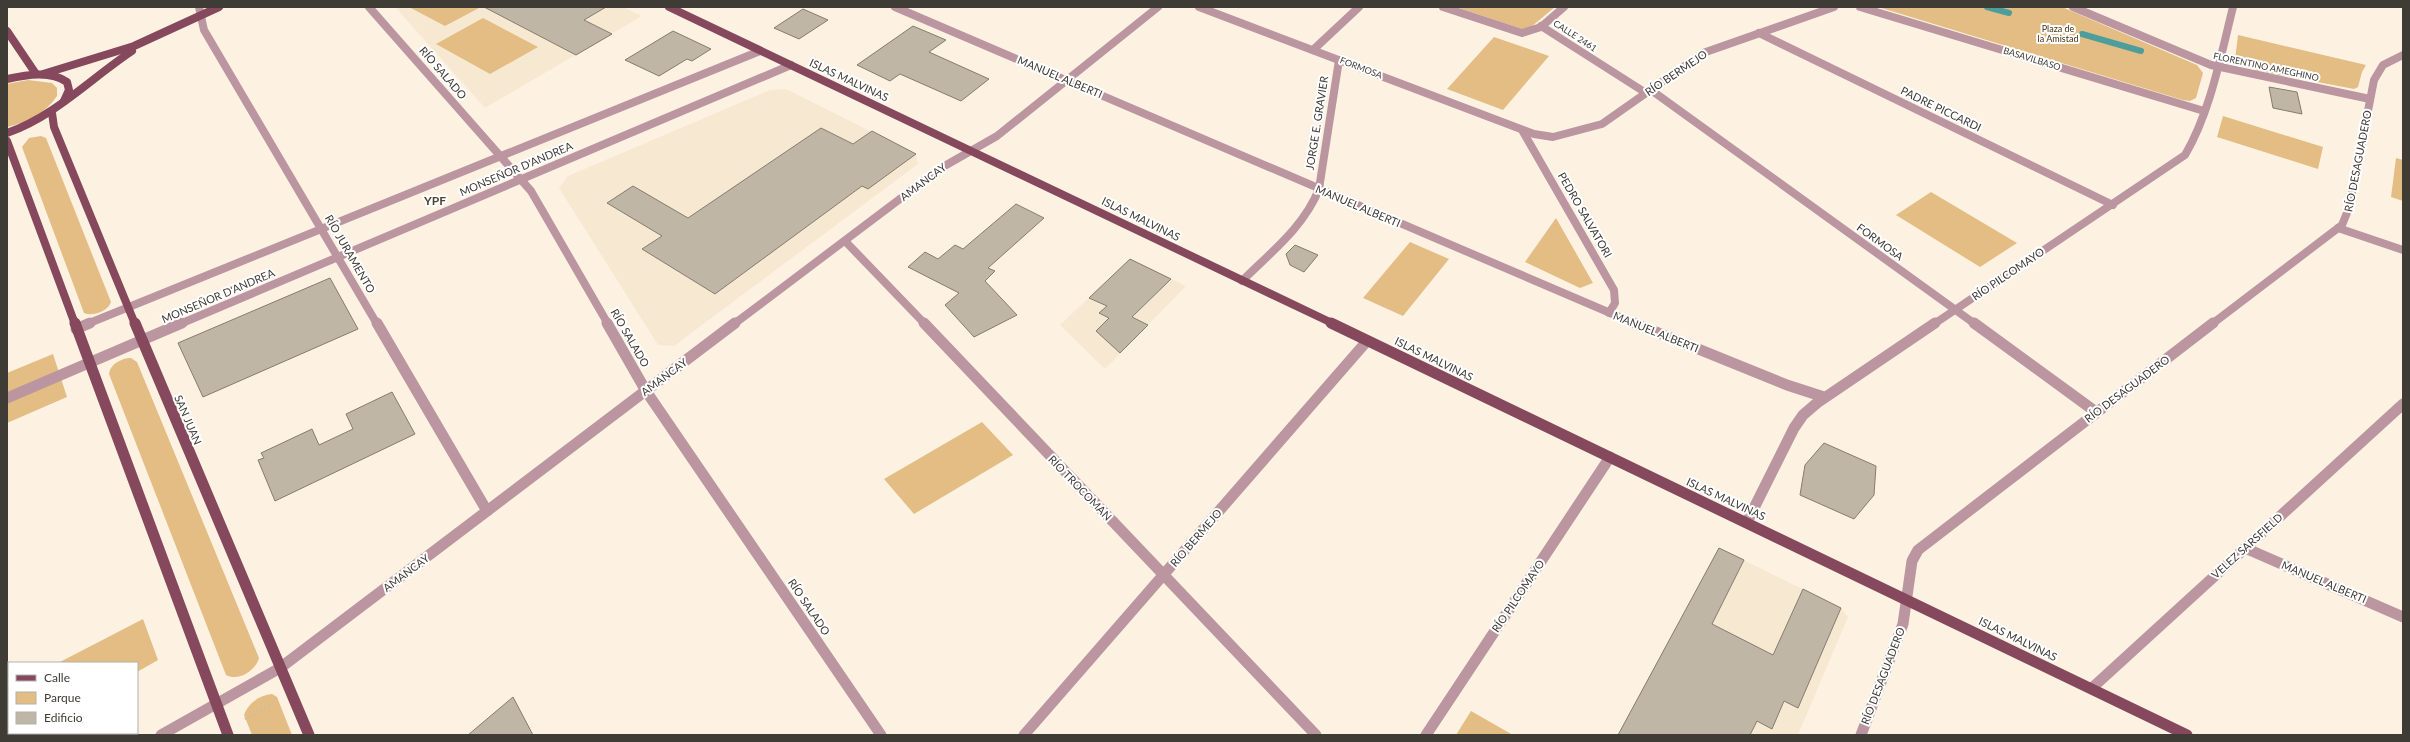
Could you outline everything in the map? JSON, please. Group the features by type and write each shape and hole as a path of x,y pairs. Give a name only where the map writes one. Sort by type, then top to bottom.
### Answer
{"main road":[{"path":"7,133 37,122 52,113 62,103 116,62 200,11 219,7"},
{"name":"ISLAS MALVINAS","path":"670,7 1906,598 2187,735"},
{"path":"7,31 39,74 64,80 68,86 68,94 62,103"},
{"path":"7,79 39,74 92,61 153,39"},
{"name":"SAN JUAN","path":"52,113 54,127 128,308 309,735"},
{"path":"7,141 228,735"}],"street":[{"name":"RÍO SALADO","path":"369,7 522,180 543,210 646,391 881,735"},
{"name":"MANUEL ALBERTI","path":"894,7 1609,313 1787,385 1824,397"},
{"name":"AMANCAY","path":"161,735 280,668 941,168 972,152 997,136 1158,7"},
{"name":"FORMOSA","path":"1199,7 1522,130"},
{"path":"1313,50 1359,7"},
{"name":"CALLE 2461","path":"1443,7 1521,34 1533,32 1541,26 1648,92"},
{"path":"1541,26 1564,7"},
{"name":"RÍO BERMEJO","path":"1522,130 1550,137 1596,127 1609,121 1703,53 1834,7"},
{"name":"BASAVILBASO","path":"1860,7 2204,112"},
{"name":"FLORENTINO AMEGHINO","path":"2073,7 2218,67 2370,99"},
{"name":"RÍO PILCOMAYO","path":"1747,522 1798,421 1824,397 2113,205 2185,155 2192,145 2218,67 2229,8"},
{"name":"RÍO JURAMENTO","path":"200,11 204,30 487,511"},
{"name":"PADRE PICCARDI","path":"1760,32 2113,205"},
{"name":"MONSEÑOR D'ANDREA","path":"76,329 760,51"},
{"name":"RÍO DESAGUADERO","path":"1861,735 1903,624 1912,562 1918,550 2096,412 2338,228 2348,213 2374,80 2380,69 2389,61 2403,55"},
{"name":"JORGE E. GRAVIER","path":"1242,281 1306,216 1315,202 1319,189 1339,60"},
{"name":"MONSEÑOR D'ANDREA","path":"7,398 791,65"},
{"name":"FORMOSA","path":"1648,92 2096,412"},
{"name":"PEDRO SALVATORI","path":"1522,130 1614,290 1615,303 1609,313"},
{"path":"2338,228 2403,250"},
{"name":"RÍO TROCOMAN","path":"845,241 1316,735"},
{"name":"RÍO BERMEJO","path":"1024,735 1366,341"},
{"name":"VELEZ SARSFIELD","path":"2092,688 2403,404"},
{"name":"RÍO PILCOMAYO","path":"1426,735 1610,457"},
{"name":"MANUEL ALBERTI","path":"2245,548 2403,617"}],"path":[{"path":"245,719 278,701"}],"shaded area":[{"path":"395,7 623,7 642,16 485,108"},
{"path":"786,89 916,154 918,164 674,346 658,345 559,188 568,176 770,90"},
{"path":"1130,259 1186,286 1105,369 1060,325"},
{"path":"1719,548 1841,608 1848,617 1798,735 1627,735 1620,731"}],"green space":[{"path":"409,7 477,7 479,8 445,26"},
{"path":"1456,7 1555,7 1531,27 1522,29"},
{"name":"Plaza de la Amistad","path":"1878,7 2062,7 2197,65 2203,73 2196,98 2190,101 2183,100"},
{"path":"483,18 538,47 490,74 436,44"},
{"path":"2238,35 2366,65 2362,72 2358,87 2354,89 2254,70 2235,60"},
{"path":"1494,37 1549,56 1503,110 1447,89"},
{"path":"28,80 52,83 57,88 57,96 42,112 22,122 7,127 7,84"},
{"path":"2223,116 2323,147 2318,169 2217,137"},
{"path":"41,136 46,138 111,302 107,308 96,314 84,313 22,147 29,138"},
{"path":"2396,158 2403,160 2403,201 2391,197"},
{"path":"1931,192 2017,243 1980,267 1896,215"},
{"path":"1556,218 1593,283 1580,288 1525,262"},
{"path":"1410,242 1449,259 1403,316 1363,298"},
{"path":"53,354 67,397 7,423 7,373"},
{"path":"131,358 137,362 259,658 251,670 241,676 231,677 226,675 109,374 112,367 117,362"},
{"path":"982,422 1013,455 914,514 884,479"},
{"path":"143,619 158,660 138,671 138,662 60,662"},
{"path":"272,694 277,697 292,735 252,735 244,715 248,707 255,700"},
{"path":"1471,711 1513,735 1456,735"}],"building":[{"path":"484,7 606,7 584,20 612,34 576,55"},
{"path":"803,9 828,20 799,39 774,28"},
{"path":"913,26 946,40 929,52 989,79 961,101 900,74 890,81 857,65"},
{"path":"673,31 711,49 692,61 687,59 659,76 625,60"},
{"path":"2269,87 2297,92 2302,114 2273,108"},
{"path":"821,128 853,144 872,131 916,154 868,189 862,186 715,294 642,249 662,236 607,203 633,186 688,218"},
{"path":"1016,204 1044,218 988,268 995,271 985,281 1017,315 974,337 945,305 959,293 908,267 925,252 938,259 955,245 963,249"},
{"path":"1295,245 1318,255 1304,272 1290,265 1286,254"},
{"path":"1130,259 1171,279 1132,317 1148,325 1120,353 1096,331 1109,318 1099,313 1107,306 1089,298"},
{"path":"330,278 358,329 203,397 178,343"},
{"path":"392,392 415,434 275,501 258,460 264,458 261,453 312,429 319,445 353,429 346,414"},
{"path":"1824,443 1876,466 1874,495 1854,519 1800,495 1805,465"},
{"path":"1719,548 1744,560 1712,624 1773,655 1803,589 1841,608 1798,708 1784,701 1772,729 1757,721 1750,735 1618,735"},
{"path":"513,697 533,735 468,735"}],"waterway":[{"path":"1987,7 2009,13"},
{"path":"2082,34 2141,51"}],"district":[{"name":"YPF","path":"435,201"}]}
